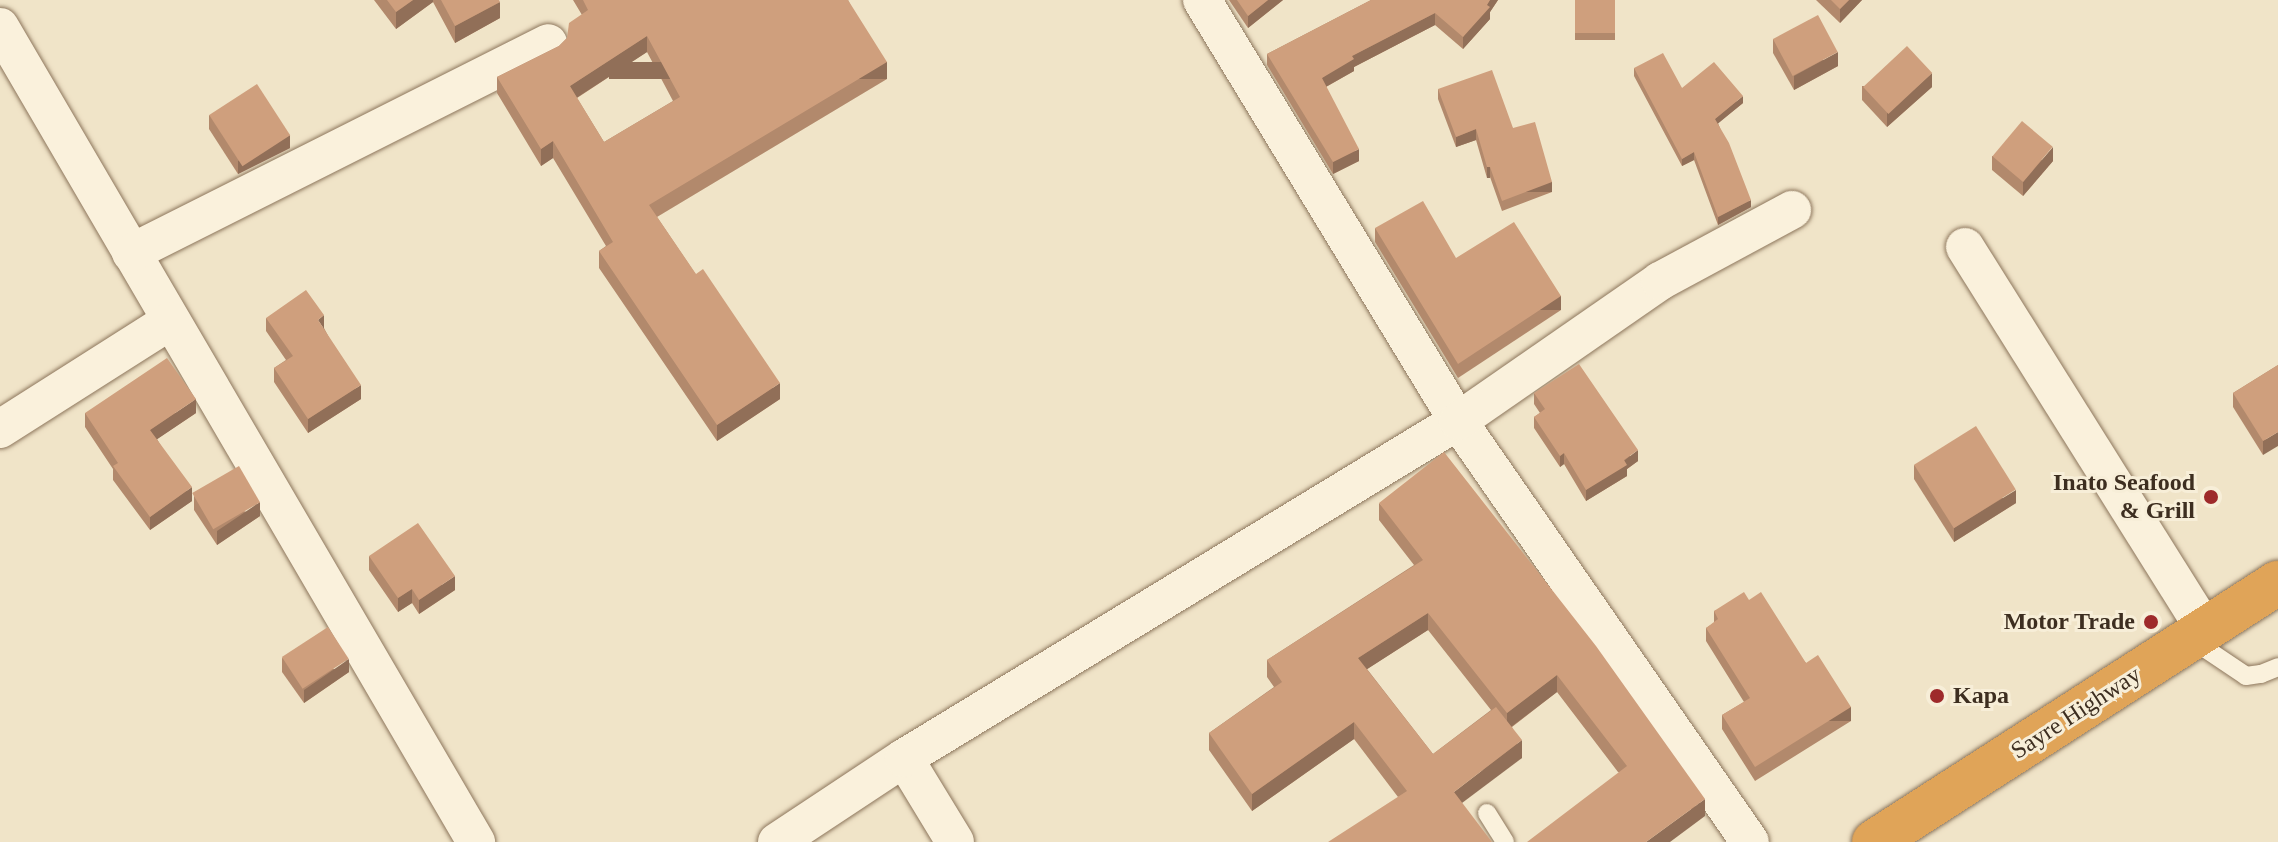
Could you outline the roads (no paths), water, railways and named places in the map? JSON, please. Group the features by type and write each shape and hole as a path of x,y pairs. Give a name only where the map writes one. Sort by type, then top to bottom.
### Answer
{"highway":[{"name":"Sayre Highway","path":"1874,842 2278,583"}],"street":[{"path":"1202,0 1458,421 1750,842"},
{"path":"0,27 476,842"},
{"path":"131,253 548,43"},
{"path":"777,842 904,758 1458,421 1660,281 1792,210"},
{"path":"1965,247 2198,635"},
{"path":"0,429 170,321"},
{"path":"904,758 955,842"}],"lane":[{"path":"2198,635 2246,676 2278,667"},
{"path":"1487,813 1505,842"}],"place":[{"name":"Inato Seafood & Grill","path":"2211,497"},
{"name":"Motor Trade","path":"2151,622"},
{"name":"Kapa","path":"1937,696"}]}
